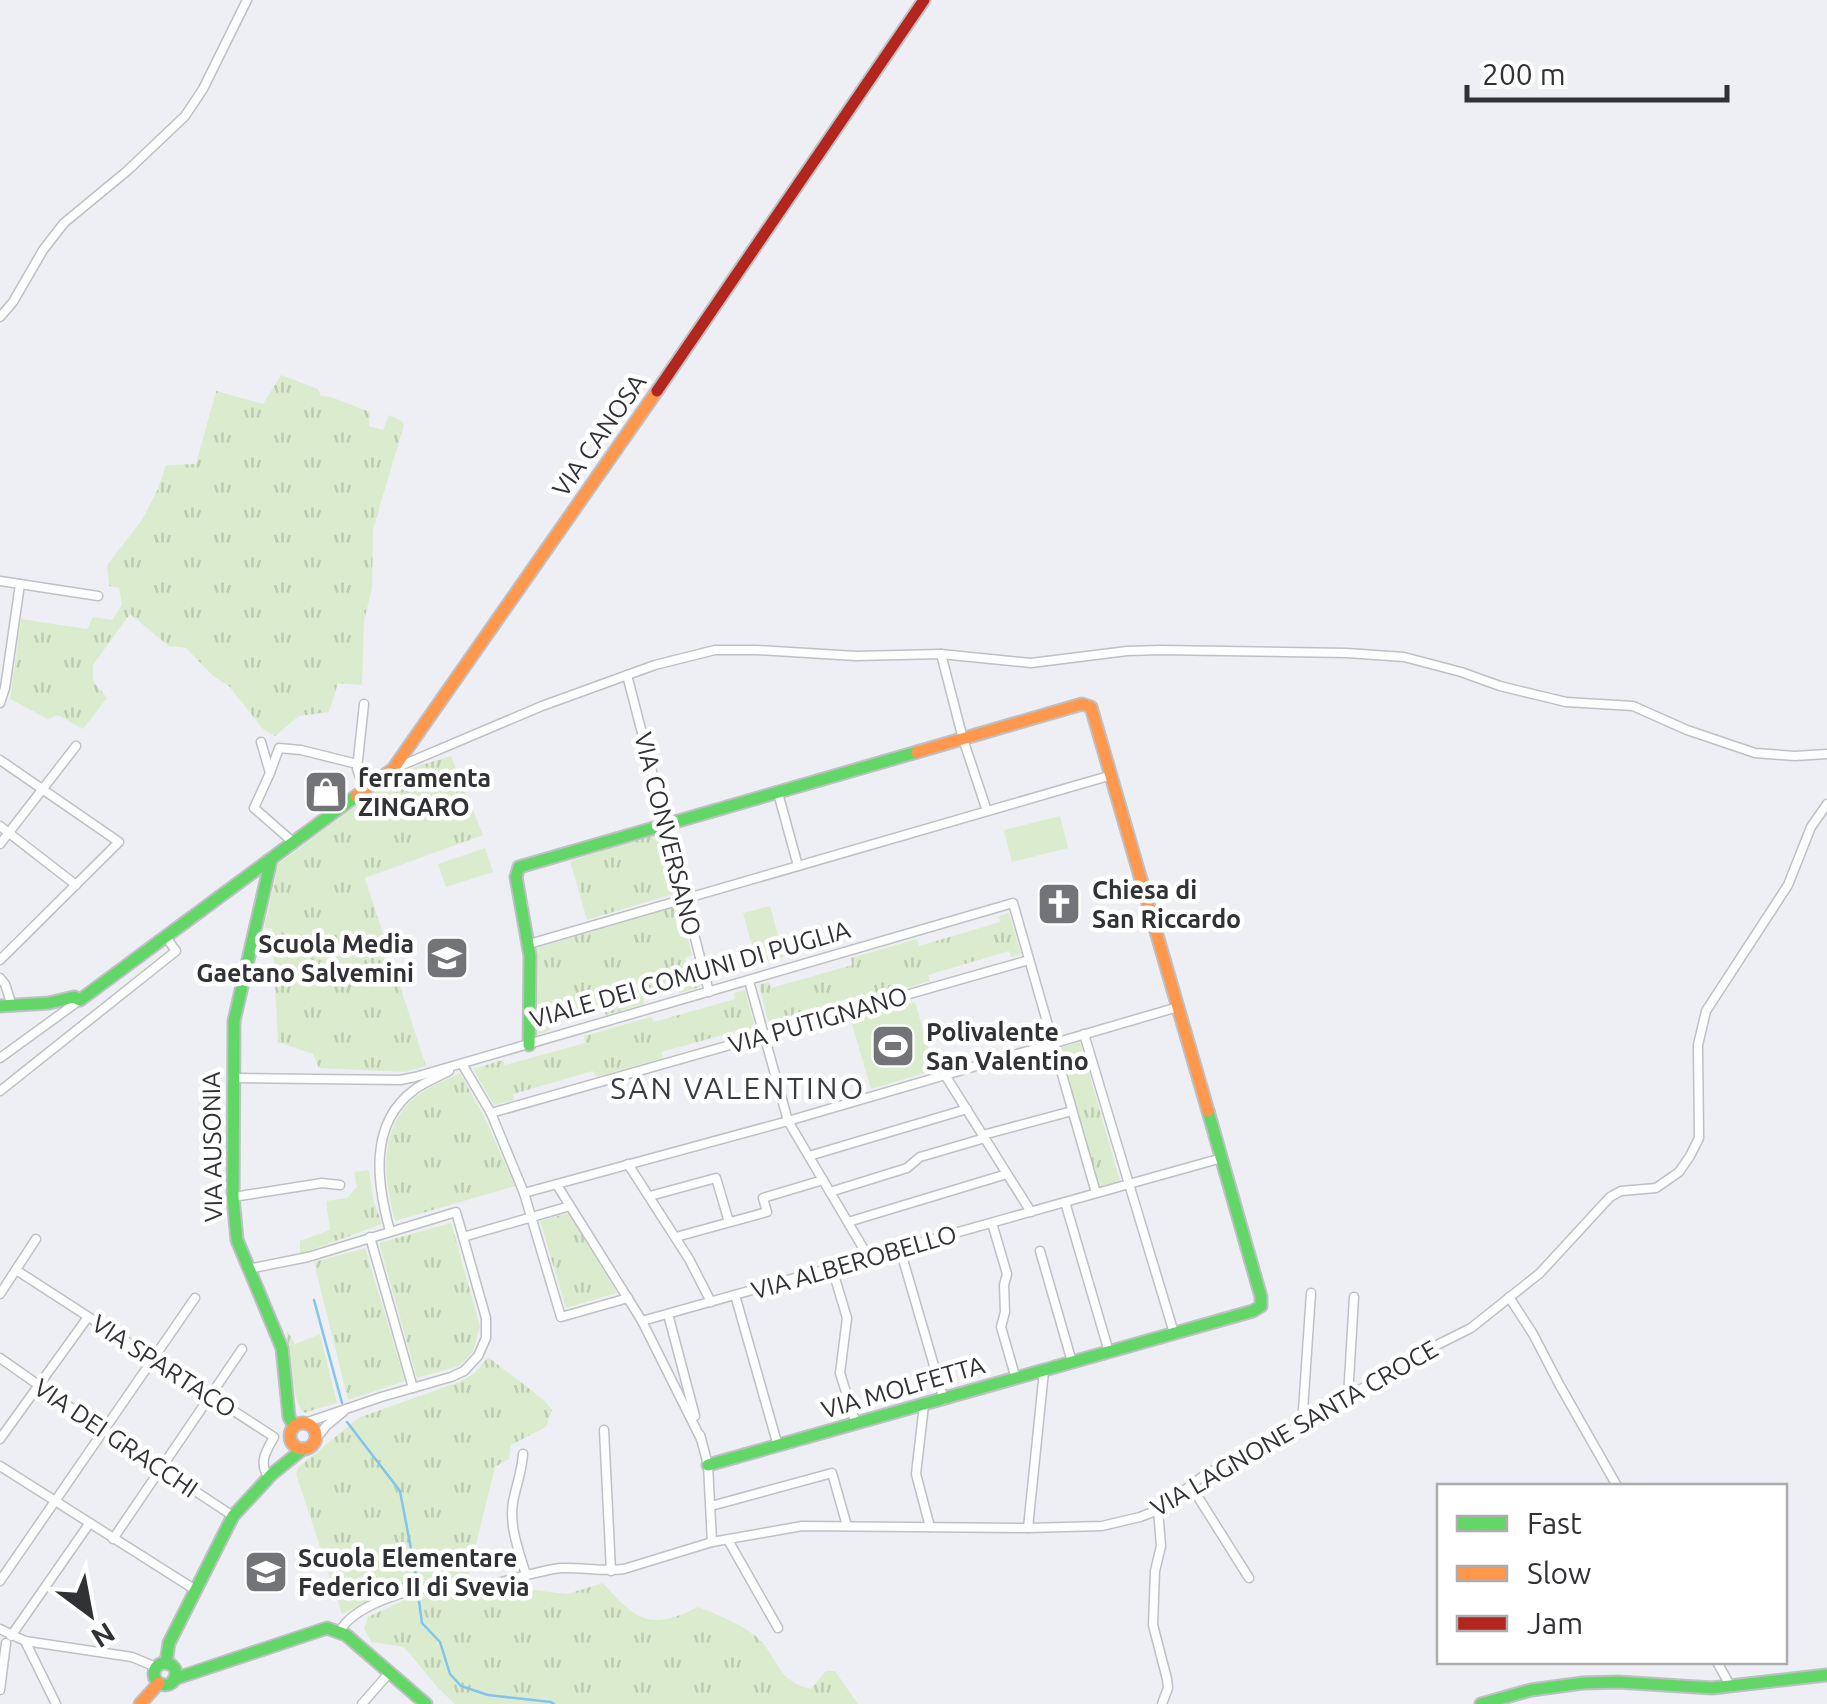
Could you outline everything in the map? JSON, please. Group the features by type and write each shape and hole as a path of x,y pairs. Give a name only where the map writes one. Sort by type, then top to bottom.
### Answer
{"main road":[{"name":"VIA CANOSA","path":"80,1000 393,769 490,634 924,0"},
{"path":"529,1045 528,944 516,877 520,867 1089,704 1222,1158"},
{"name":"VIA AUSONIA","path":"271,860 234,1021 233,1197 237,1240 282,1348 289,1416 300,1425"},
{"path":"3,1006 74,997 80,1000"},
{"name":"VIA MOLFETTA","path":"708,1465 1254,1311 1262,1302 1222,1158"},
{"path":"140,1704 160,1683 169,1683 169,1643 233,1516 271,1476 311,1446 315,1440 313,1428 300,1425 290,1434 291,1442 271,1476"},
{"path":"291,1442 304,1449"},
{"path":"168,1669 198,1670 327,1628 340,1631 426,1704"},
{"path":"1481,1704 1523,1690 1583,1682 1695,1688 1827,1676"}],"street":[{"path":"0,317 64,223 185,116 203,89 247,0"},
{"path":"0,581 98,596"},
{"path":"0,704 20,584"},
{"path":"393,769 542,706 627,675 714,650 856,656 941,654 1031,663 1161,650 1404,657 1566,702 1633,706 1755,753 1827,754"},
{"path":"941,654 987,811"},
{"name":"VIA CONVERSANO","path":"627,675 709,992"},
{"path":"364,704 357,769 365,790"},
{"path":"261,742 270,773"},
{"path":"0,844 76,746"},
{"path":"294,843 254,808 279,748 358,764"},
{"path":"0,760 118,842 0,960"},
{"path":"528,944 1112,775"},
{"path":"778,793 798,866"},
{"name":"VIA LAGNONE SANTA CROCE","path":"340,1631 354,1614 410,1591 482,1586 566,1568 611,1571 712,1542 802,1526 1102,1526 1158,1510 1206,1474 1302,1425 1418,1354 1471,1328 1557,1257 1610,1197 1620,1191 1656,1188 1679,1172 1699,1138 1698,1045 1706,1011 1788,886 1811,827 1827,804"},
{"path":"0,826 76,885"},
{"name":"VIALE DEI COMUNI DI PUGLIA","path":"232,1078 400,1080 1013,903 1096,1193"},
{"path":"0,1090 176,950 166,937"},
{"name":"VIA PUTIGNANO","path":"491,1113 1029,960"},
{"path":"0,978 5,984 3,1006"},
{"path":"749,981 788,1121 869,1258"},
{"path":"0,1058 80,1000"},
{"path":"524,1193 788,1121 1178,1006"},
{"path":"1084,1034 1174,1334"},
{"path":"390,1231 378,1171 388,1123 409,1094 462,1064 491,1113 524,1193 561,1317 628,1298"},
{"path":"945,1075 1030,1212"},
{"path":"809,1156 966,1109"},
{"path":"830,1192 907,1168 920,1157 1072,1110"},
{"path":"1128,1184 1222,1158"},
{"path":"628,1164 676,1237 711,1302"},
{"path":"848,1222 1007,1174"},
{"path":"650,1196 716,1178 728,1222"},
{"path":"676,1237 767,1212 763,1198 823,1180"},
{"path":"233,1197 322,1183 340,1185"},
{"path":"557,1184 642,1321 701,1439"},
{"name":"VIA ALBEROBELLO","path":"642,1321 1128,1184"},
{"path":"1065,1202 1109,1352"},
{"path":"463,1237 570,1206"},
{"path":"248,1269 308,1257 456,1212 486,1318 484,1344 474,1361 451,1377 300,1425"},
{"path":"992,1223 1007,1274 1002,1326 1016,1379"},
{"path":"370,1237 413,1388"},
{"path":"0,1294 36,1239"},
{"path":"900,1249 944,1400"},
{"path":"1040,1251 1072,1362"},
{"path":"832,1268 847,1318 840,1374 856,1424"},
{"name":"VIA SPARTACO","path":"16,1270 274,1437 263,1458 264,1470 271,1476"},
{"path":"1302,1425 1311,1293"},
{"path":"735,1296 778,1446"},
{"path":"1348,1397 1354,1297"},
{"path":"1509,1297 1616,1484"},
{"path":"0,1581 4,1568 196,1298"},
{"path":"668,1314 708,1465 712,1542"},
{"path":"0,1439 88,1316"},
{"path":"113,1538 242,1349"},
{"name":"VIA DEI GRACCHI","path":"0,1358 233,1516"},
{"path":"1028,1528 1044,1371"},
{"path":"924,1405 916,1474 930,1527"},
{"path":"315,1440 347,1409"},
{"path":"604,1430 611,1571"},
{"path":"523,1454 512,1505 512,1526 526,1575"},
{"path":"0,1466 194,1589"},
{"path":"711,1506 832,1473 848,1526"},
{"path":"1192,1486 1249,1578"},
{"path":"1158,1510 1161,1546 1155,1571 1153,1625 1167,1679 1162,1704"},
{"path":"0,1690 9,1639 89,1524"},
{"path":"728,1540 778,1628"},
{"path":"0,1629 9,1639 132,1657 168,1669"},
{"path":"25,1641 56,1704"},
{"path":"1718,1664 1731,1687"},
{"path":"362,1704 390,1672"}],"green space":[{"path":"281,375 318,389 321,396 370,412 369,426 383,430 389,415 404,425 373,529 372,589 364,621 362,685 338,683 329,712 299,716 275,736 263,729 229,686 213,676 186,648 169,646 130,614 93,665 93,681 107,698 83,729 58,715 48,719 10,699 21,619 87,629 93,617 112,620 122,605 119,588 109,586 107,565 142,520 166,465 196,464 216,391 263,404"},
{"path":"451,756 483,835 365,878 426,1066 405,1072 319,1068 313,1054 278,1042 272,929 264,928 278,864 402,771"},
{"path":"1060,816 1068,848 1012,862 1004,830"},
{"path":"660,833 676,893 587,920 570,861"},
{"path":"485,848 493,872 446,887 438,864"},
{"path":"679,906 681,912 674,915 680,937 687,936 692,955 685,958 691,980 698,979 700,987 680,993 677,987 643,997 644,1004 606,1015 603,1009 550,1025 550,1030 535,1036 536,948"},
{"path":"770,906 784,957 757,964 743,913"},
{"path":"1009,913 1021,954 1011,957 1009,951 928,975 930,981 863,1001 861,995 780,1019 781,1024 770,1028 759,985 769,982 771,988 852,965 851,958 917,939 919,946 1000,922 999,916"},
{"path":"745,990 756,1031 745,1034 743,1029 662,1052 663,1058 596,1077 593,1071 513,1094 514,1100 494,1105 473,1069 503,1060 505,1065 585,1043 584,1036 651,1017 654,1022 735,999 734,993"},
{"name":"Polivalente San Valentino","path":"915,1002 935,1070 871,1089 851,1021"},
{"path":"1080,1042 1120,1181 1099,1187 1059,1048"},
{"path":"460,1073 515,1186 395,1221 388,1188 387,1154 395,1123 417,1096"},
{"path":"369,1170 382,1224 300,1254 300,1241 330,1230 326,1201 347,1198 357,1187 354,1172"},
{"path":"569,1213 617,1293 566,1308 540,1221"},
{"path":"451,1223 480,1326 473,1352 459,1366 417,1378 379,1243"},
{"path":"365,1248 405,1381 348,1400 314,1262"},
{"path":"288,1332 295,1344 320,1334 337,1403 304,1413 299,1406"},
{"path":"488,1357 552,1410 546,1427 511,1445 509,1459 495,1467 467,1581 428,1582 342,1614 296,1474 298,1468 358,1418 459,1382 475,1373"},
{"path":"603,1583 625,1606 645,1618 668,1619 698,1607 723,1617 761,1641 792,1681 811,1689 826,1671 835,1671 858,1704 455,1704 404,1647 371,1642 364,1628 368,1617 411,1597 477,1596 526,1589 567,1594"}],"waterway":[{"path":"314,1300 342,1403"},
{"path":"347,1422 400,1491 418,1586"},
{"path":"418,1594 422,1623 440,1642 450,1674 461,1686 488,1695 554,1704"}],"traffic: fast":[{"path":"529,1045 530,956 516,877 519,867 917,752"},
{"path":"0,1006 74,997 80,1000 356,796"},
{"path":"271,860 234,1021 233,1197 237,1240 282,1348 289,1417 294,1426"},
{"path":"708,1465 1261,1306 1208,1111"},
{"path":"166,1663 169,1643 233,1516 272,1474 303,1449"},
{"path":"174,1679 327,1628 346,1635 426,1704"},
{"path":"165,1663 176,1674 165,1685 154,1674 165,1663"},
{"path":"1481,1704 1531,1690 1583,1683 1712,1688 1827,1675"}],"traffic: slow":[{"path":"356,796 393,769 657,391"},
{"path":"917,752 1082,704 1091,707 1208,1111"},
{"path":"303,1423 312,1427 316,1436 312,1445 303,1449 294,1445 290,1436 294,1427 303,1423"},
{"path":"140,1704 159,1683"}],"traffic: jam":[{"path":"657,391 924,0"}],"place":[{"name":"ferramenta ZINGARO","path":"326,792"},
{"name":"Chiesa di San Riccardo","path":"1059,904"},
{"name":"Scuola Media Gaetano Salvemini","path":"447,958"},
{"name":"Polivalente San Valentino","path":"893,1046"},
{"name":"Scuola Elementare Federico II di Svevia","path":"266,1572"}],"district":[{"name":"SAN VALENTINO","path":"738,1088"}]}
